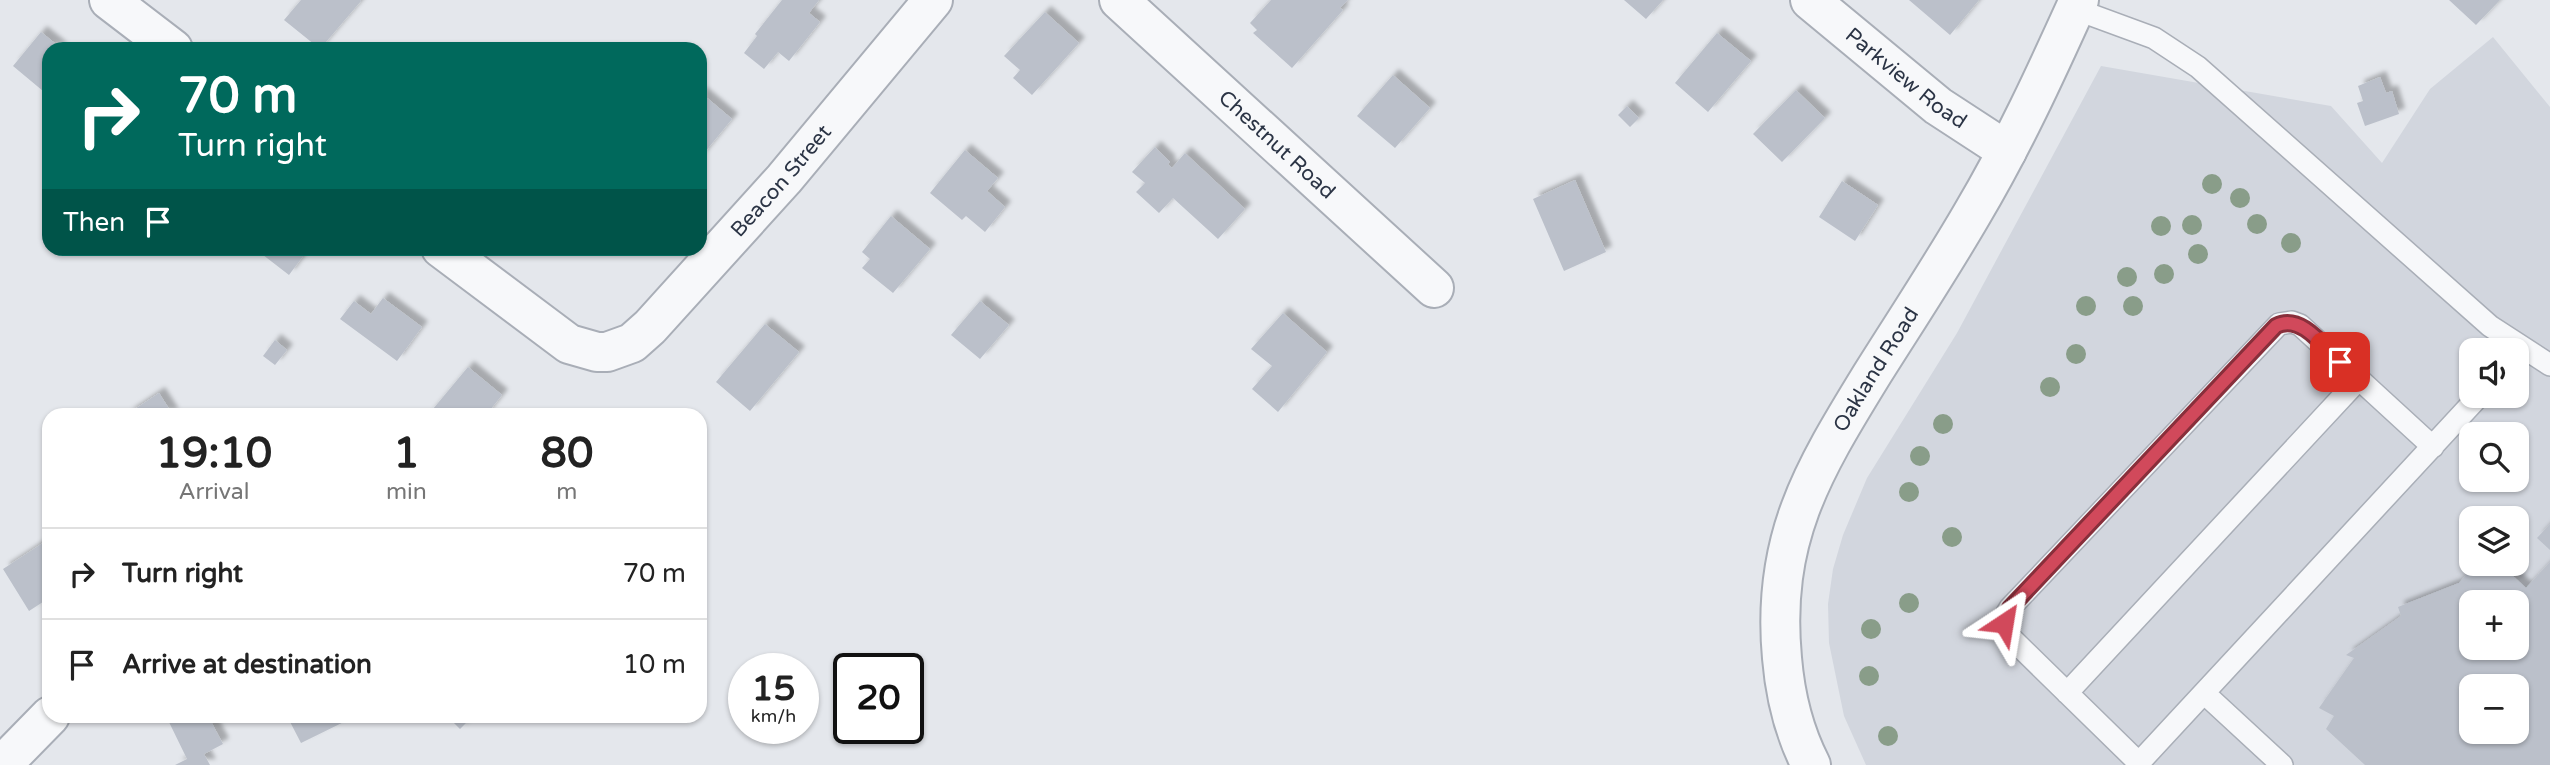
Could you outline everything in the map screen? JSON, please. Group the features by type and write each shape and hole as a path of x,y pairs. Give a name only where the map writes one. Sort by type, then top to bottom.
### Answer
{"street":[{"path":"109,0 164,42"},
{"name":"Beacon Street","path":"452,256 569,344 607,352 632,343 650,327 784,179 933,0"},
{"name":"Chestnut Road","path":"1119,0 1434,288"},
{"name":"Parkview Road","path":"1810,0 1938,106 2007,151"},
{"name":"Oakland Road","path":"1811,765 1795,724 1784,680 1780,633 1781,592 1792,531 1821,458 1973,213 2007,151 2077,4"},
{"path":"2,765 43,723"}],"lane":[{"path":"2077,4 2154,38 2198,67 2505,338"},
{"path":"2433,447 2300,325 2287,322 2276,326 2010,608 2004,618 2008,635 2139,764 2433,447 2468,408"},
{"path":"2529,354 2550,365"},
{"path":"2067,693 2359,379"},
{"path":"2204,693 2282,765"}],"shaded area":[{"path":"2493,37 2550,107 2550,765 1866,765 1844,716 1829,643 1828,604 1833,569 1843,535 1867,478 1957,333 2101,66 2331,106 2382,163 2430,89"}],"building":[{"path":"301,0 361,1 326,42 311,42 284,20"},
{"path":"782,0 819,0 809,13 820,22 789,61 778,52 764,69 744,53 757,36 755,34"},
{"path":"1271,0 1348,0 1340,8 1343,10 1292,68 1253,33 1257,30 1250,23"},
{"path":"1624,0 1663,0 1646,19"},
{"path":"1909,0 1979,0 1950,35"},
{"path":"2449,0 2500,0 2476,25"},
{"path":"1045,12 1079,43 1032,95 1013,78 1020,70 1004,56"},
{"path":"41,32 53,42 42,42 42,90 13,66"},
{"path":"1717,33 1751,61 1708,112 1675,83"},
{"path":"1393,75 1430,108 1395,148 1357,116"},
{"path":"2380,77 2386,93 2392,91 2399,114 2365,126 2357,103 2363,101 2358,86"},
{"path":"1796,90 1825,118 1782,162 1753,134"},
{"path":"707,98 732,119 707,149"},
{"path":"1627,106 1639,118 1630,127 1618,115"},
{"path":"1155,147 1170,162 1168,164 1172,168 1185,153 1245,209 1218,239 1173,198 1159,213 1136,192 1145,183 1132,172"},
{"path":"965,150 998,178 987,191 1005,207 985,232 966,216 962,220 930,193"},
{"path":"1575,180 1606,252 1564,271 1533,199"},
{"path":"1842,181 1878,205 1855,241 1819,217"},
{"path":"891,216 930,249 893,293 862,268 870,259 862,252"},
{"path":"264,256 303,256 289,275"},
{"path":"383,298 422,327 397,361 340,319 354,301 371,314"},
{"path":"980,301 1009,325 980,359 951,335"},
{"path":"1283,313 1327,352 1278,412 1252,389 1272,366 1251,349"},
{"path":"765,324 799,352 750,411 716,382"},
{"path":"275,340 287,350 275,365 263,356"},
{"path":"468,367 502,395 492,408 434,408"},
{"path":"159,393 169,408 136,408"},
{"path":"2550,524 2550,550 2537,538"},
{"path":"42,544 42,603 29,611 3,569"},
{"path":"2550,562 2550,765 2365,765 2326,729 2334,716 2319,708 2354,658 2346,655 2401,616 2398,607 2459,583 2465,576 2513,576 2526,588"},
{"path":"169,723 212,723 223,744 204,754 210,765 175,765 187,759"},
{"path":"291,723 342,723 301,743"},
{"path":"454,723 466,723 460,729"}],"route":[{"path":"2004,623 2007,611 2272,328 2287,322 2296,323 2340,362"}]}
